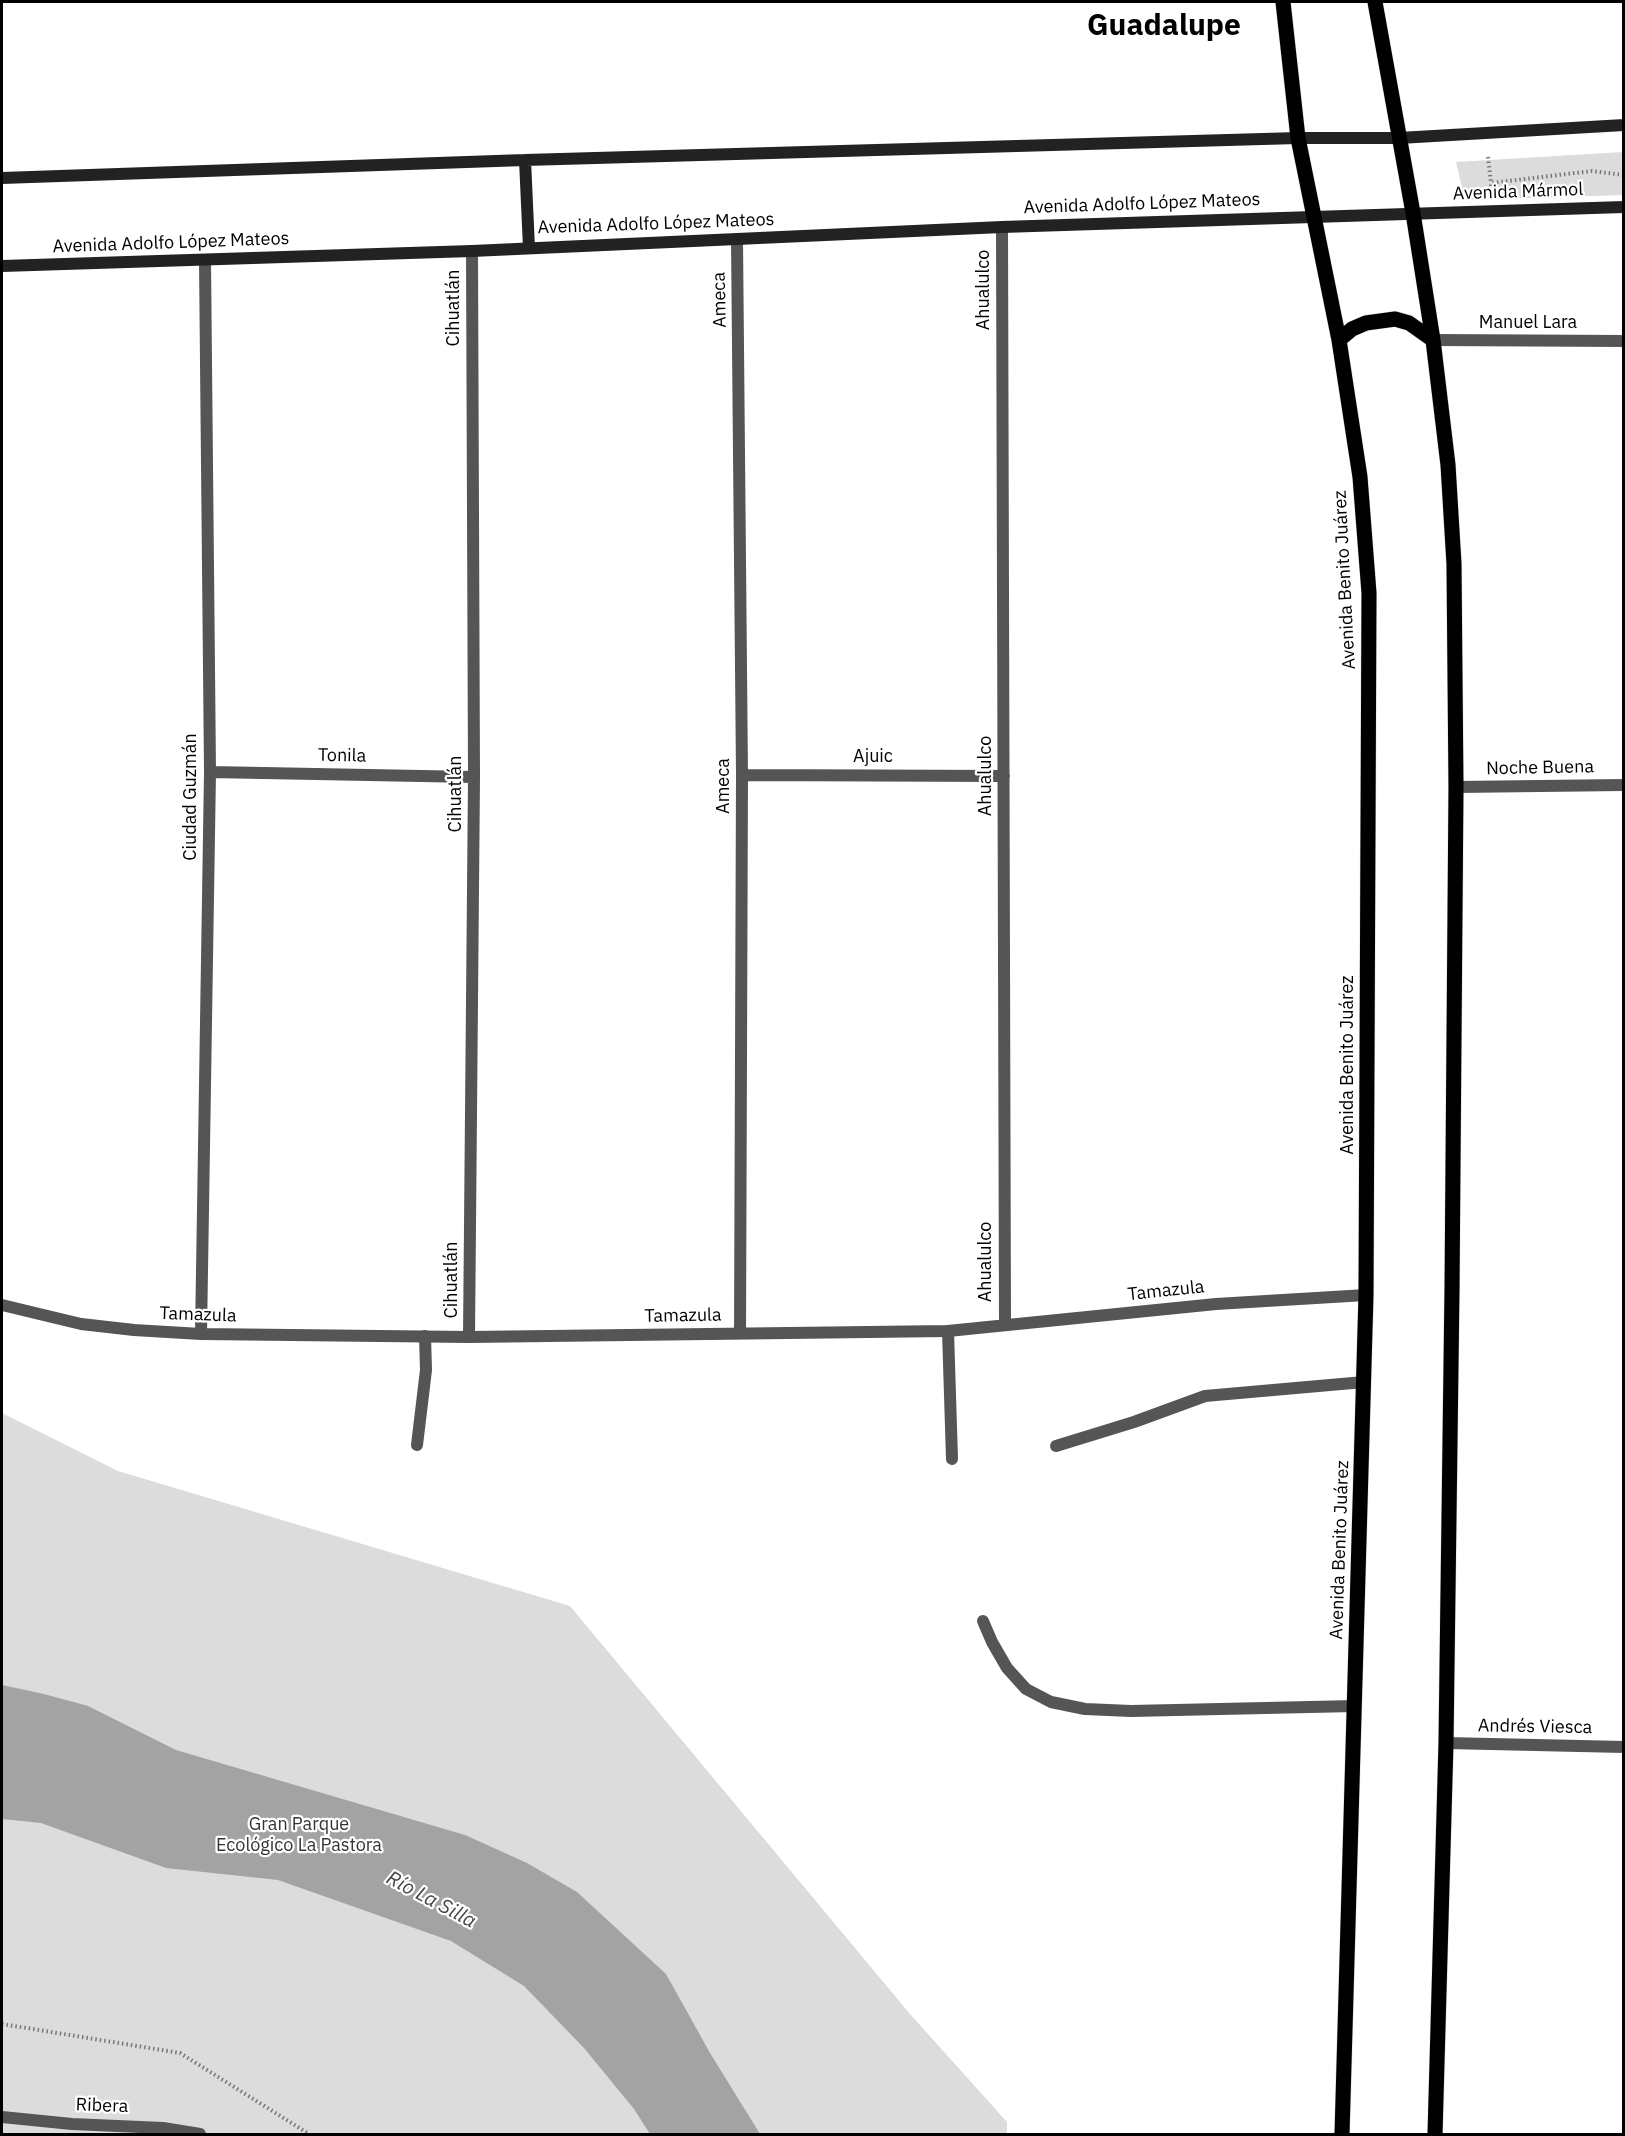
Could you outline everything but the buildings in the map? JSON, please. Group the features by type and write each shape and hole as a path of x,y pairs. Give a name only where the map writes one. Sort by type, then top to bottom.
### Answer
{"main road":[{"name":"Avenida Benito Juárez","path":"1283,2 1298,138 1312,216 1339,339 1360,477 1369,593 1366,1295 1342,2134"},
{"path":"1375,2 1433,340 1448,465 1454,564 1456,787 1446,1743 1435,2134"},
{"path":"2,178 525,160 1298,138 1399,138 1623,125"},
{"path":"525,160 529,248"},
{"name":"Avenida Mármol","path":"1312,216 1623,207"},
{"name":"Avenida Adolfo López Mateos","path":"2,267 472,251 1002,227 1312,216"},
{"path":"1339,339 1352,329 1366,323 1395,319 1409,323 1433,340"}],"street":[{"name":"Ahualulco","path":"1002,227 1005,1325"},
{"name":"Ameca","path":"737,239 742,775 740,1333"},
{"name":"Cihuatlán","path":"469,1336 474,777 472,251"},
{"name":"Ciudad Guzmán","path":"201,1334 210,772 205,260"},
{"name":"Manuel Lara","path":"1433,340 1623,341"},
{"name":"Tonila","path":"210,772 474,777"},
{"name":"Ajuic","path":"742,775 1004,776"},
{"name":"Noche Buena","path":"1456,787 1623,785"},
{"name":"Tamazula","path":"2,1305 103,1328 201,1334 469,1336 948,1331 1216,1304 1366,1295"},
{"path":"948,1331 952,1459"},
{"path":"417,1445 426,1370 425,1336"},
{"path":"1056,1446 1134,1422 1205,1396 1364,1382"},
{"path":"983,1621 1006,1668 1026,1689 1051,1702 1085,1709 1131,1711 1355,1706"},
{"name":"Andrés Viesca","path":"1446,1743 1623,1747"},
{"name":"Ribera","path":"2,2117 72,2129 163,2128 200,2134"}],"path":[{"path":"1493,211 1491,183 1592,171 1623,175"},
{"path":"2,2024 180,2053 309,2134"}],"green space":[{"path":"1623,152 1623,195 1465,200 1456,162"},
{"name":"Gran Parque Ecológico La Pastora","path":"2,1413 118,1471 570,1606 910,2014 1007,2122 1007,2134 2,2134"}],"water":[{"name":"Río La Silla","path":"2,1685 88,1706 176,1750 465,1835 527,1863 577,1892 666,1974 710,2053 760,2134 650,2134 634,2109 584,2048 524,1986 451,1941 278,1880 166,1868 41,1823 2,1819"}],"district":[{"name":"Guadalupe","path":"1164,26"}]}
